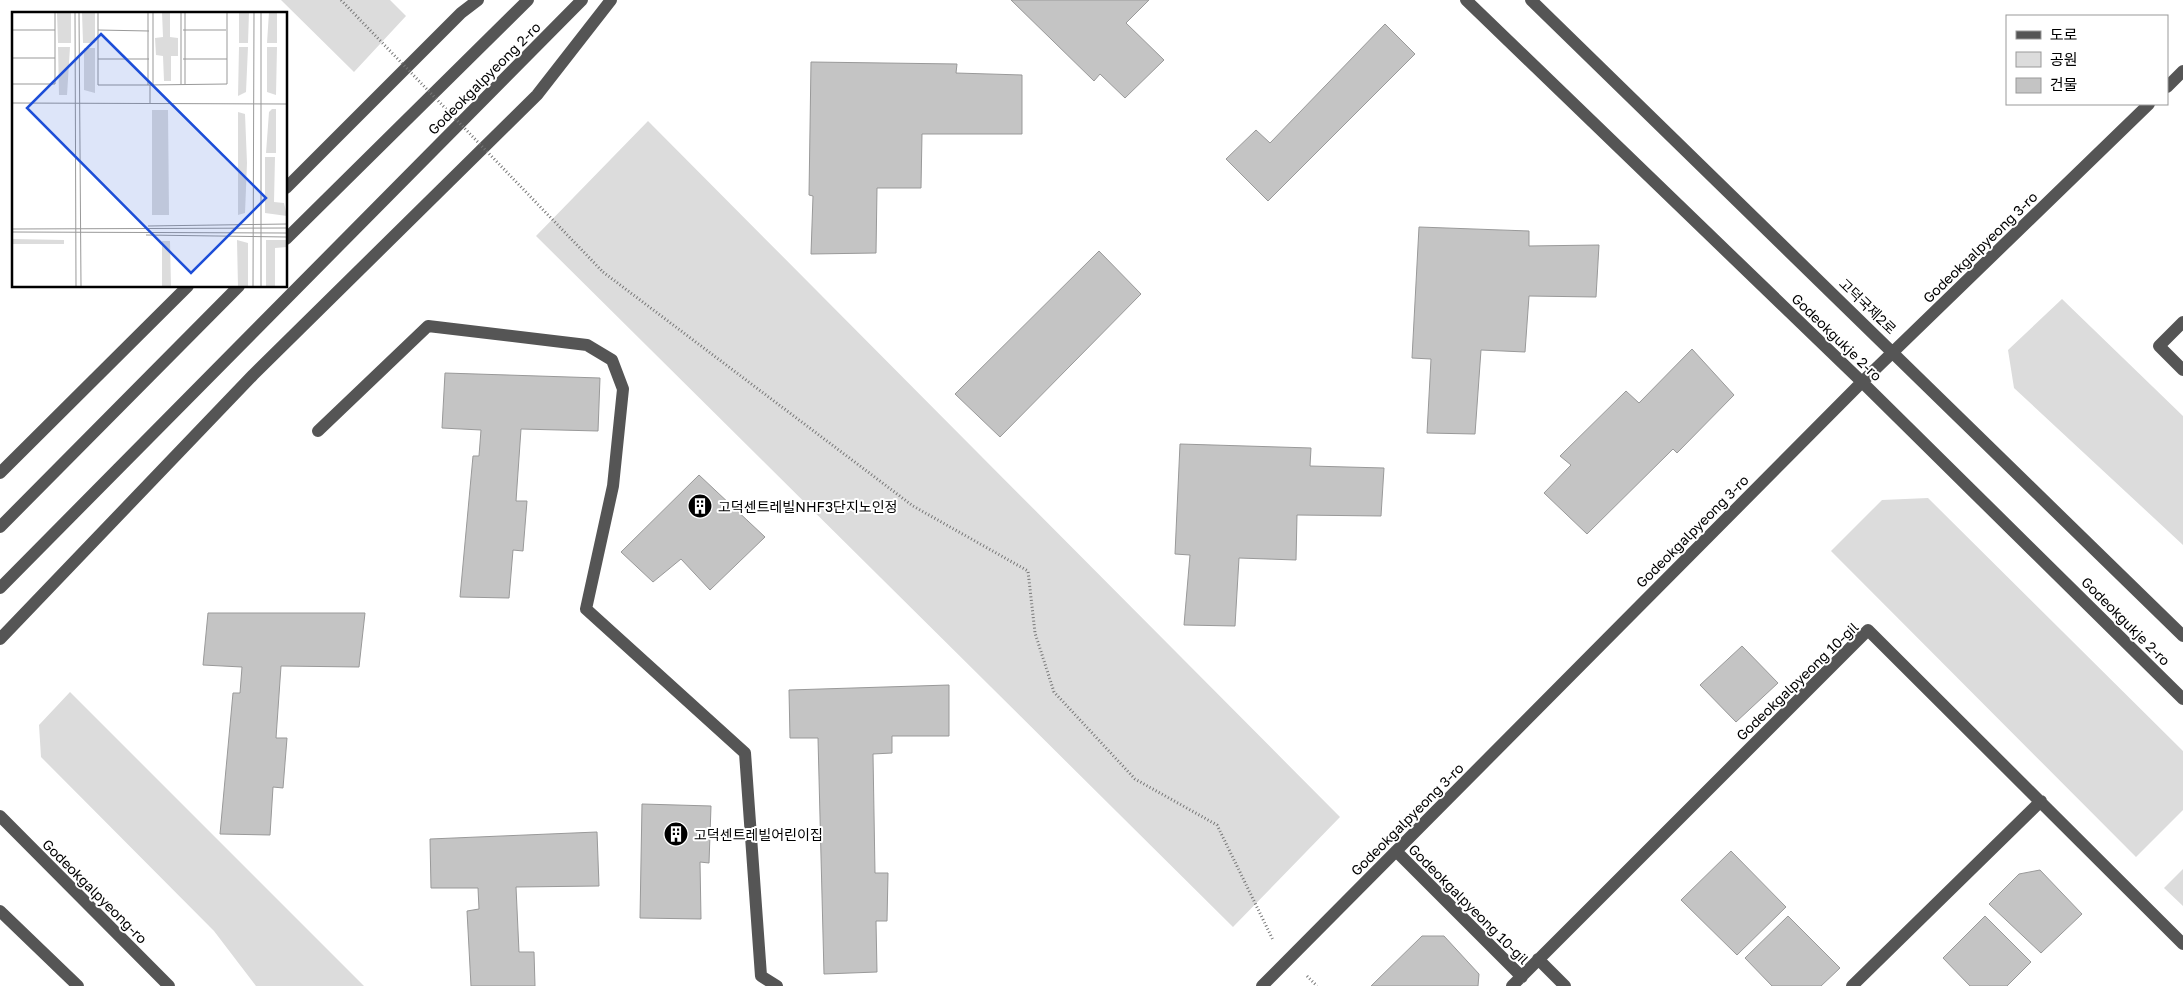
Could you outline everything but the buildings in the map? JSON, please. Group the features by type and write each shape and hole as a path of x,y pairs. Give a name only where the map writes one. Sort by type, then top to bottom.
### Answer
{"street":[{"path":"288,186 461,13 478,0"},
{"name":"Godeokgalpyeong 2-ro","path":"288,237 378,146 528,0"},
{"name":"Godeokgalpyeong 2-ro","path":"0,588 582,0"},
{"path":"0,639 254,375 538,95 611,0"},
{"name":"Godeokgukje 2-ro","path":"1466,0 1862,382 2183,699"},
{"name":"고덕국제2로","path":"1531,0 2183,636"},
{"path":"2168,86 2183,71"},
{"name":"Godeokgalpyeong 3-ro","path":"1262,986 1862,382 2148,105"},
{"path":"0,473 186,288"},
{"path":"0,527 237,288"},
{"path":"2183,322 2158,346 2183,370"},
{"path":"318,431 428,326 587,345 612,360 623,389 614,486 586,609 745,753 761,976 777,986"},
{"name":"Godeokgalpyeong 10-gil","path":"1396,851 1517,982 1868,630 2183,944"},
{"path":"1852,986 2041,801"},
{"name":"Godeokgalpyeong-ro","path":"0,816 169,986"},
{"path":"0,911 78,986"},
{"name":"Godeokgalpyeong 10-gil","path":"1538,959 1565,986"}],"path":[{"path":"341,0 602,272 913,506 1028,571 1035,634 1054,692 1135,779 1217,825 1273,941 1317,986"}],"green space":[{"path":"281,0 390,0 406,16 354,72"},
{"path":"648,121 1340,817 1233,927 536,236"},
{"path":"2062,299 2183,416 2183,545 2014,388 2008,350"},
{"path":"1928,498 2183,751 2183,810 2136,857 1831,551 1882,500"},
{"path":"70,692 364,986 256,986 214,931 41,757 39,725"},
{"path":"2183,869 2183,906 2164,888"}],"place":[{"name":"고덕센트레빌NHF3단지노인정","path":"700,506"},
{"name":"고덕센트레빌어린이집","path":"676,834"}]}
